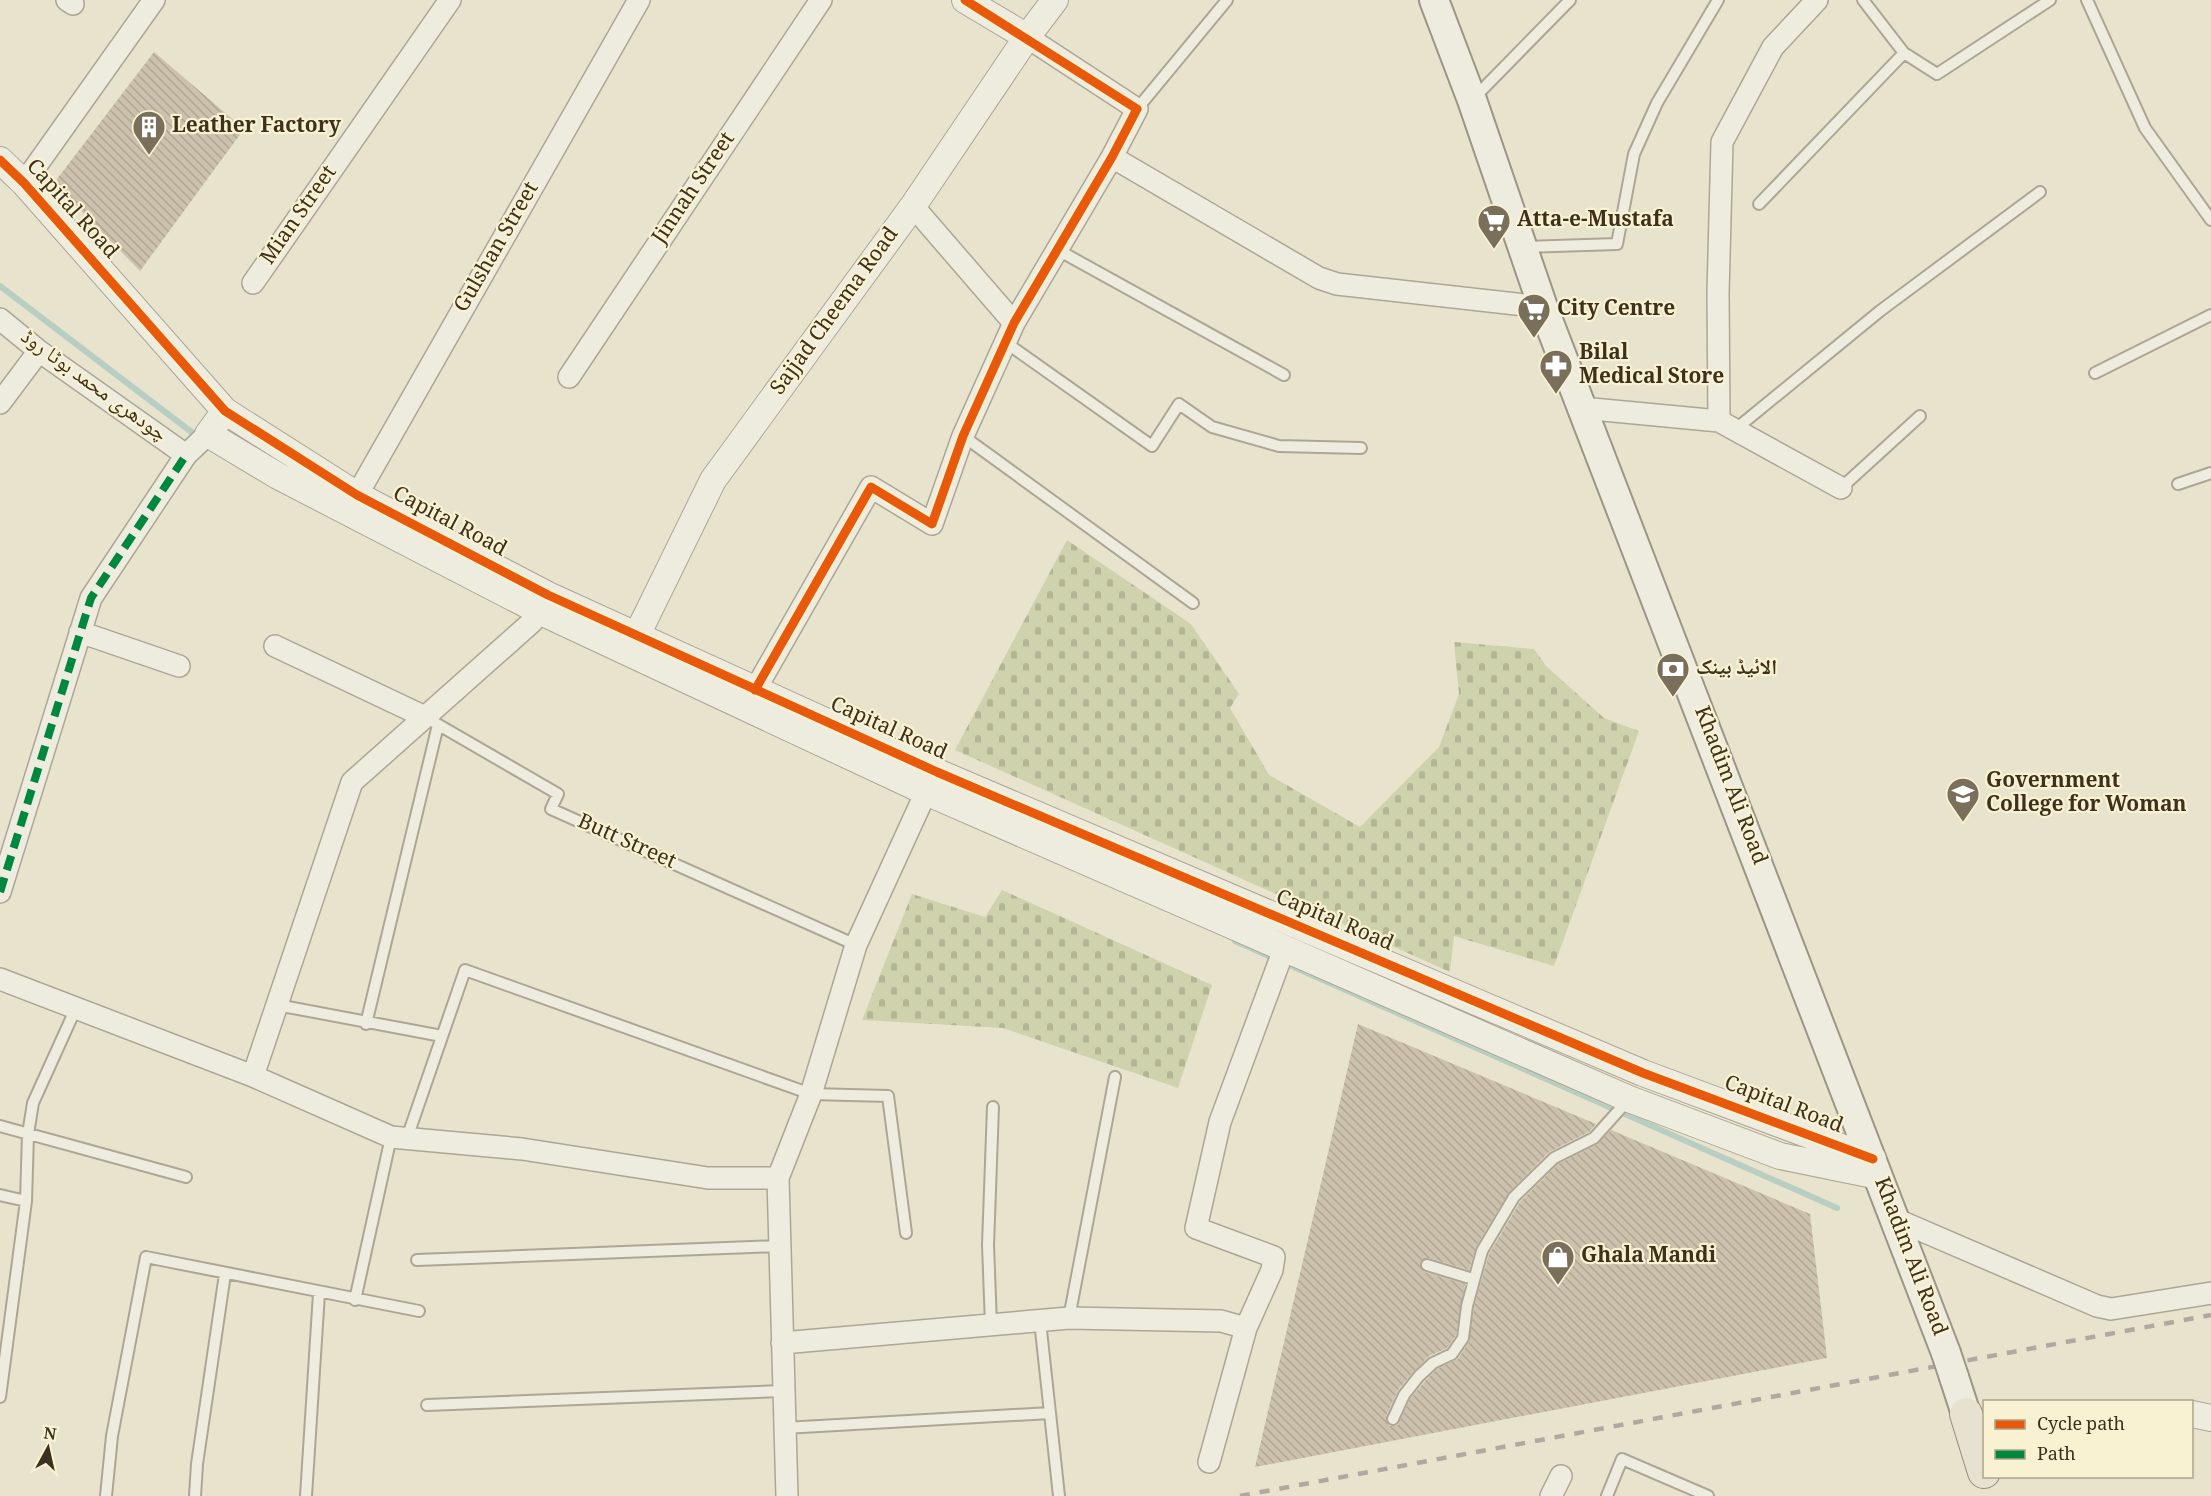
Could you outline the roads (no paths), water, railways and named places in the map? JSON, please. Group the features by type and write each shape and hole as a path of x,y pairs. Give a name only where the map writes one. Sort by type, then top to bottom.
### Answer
{"main road":[{"name":"Khadim Ali Road","path":"1434,0 1472,100 1520,247 1876,1167 1950,1365 1975,1413 1983,1465"},
{"path":"1987,1478 1992,1496"}],"street":[{"path":"24,183 154,0"},
{"name":"Mian Street","path":"253,283 450,0"},
{"name":"Gulshan Street","path":"357,495 639,0"},
{"name":"Jinnah Street","path":"569,377 821,0"},
{"path":"755,690 871,487 932,524 963,436 1009,333 1112,157 1137,109 1027,37 965,0"},
{"name":"Sajjad Cheema Road","path":"628,646 713,480 913,206 1027,37 1055,0"},
{"path":"1728,425 1718,293 1722,142 1773,47 1817,0"},
{"path":"1112,157 1320,279 1337,284 1543,307"},
{"name":"Capital Road","path":"0,160 24,183 225,411 539,610 628,646 755,690 931,782 1876,1167"},
{"path":"913,206 1009,333"},
{"name":"چودھری محمد بوٹا روڈ","path":"0,319 39,351 186,455"},
{"path":"0,403 39,351"},
{"path":"1582,408 1728,425 1841,488"},
{"path":"0,892 7,842 91,598 186,455 208,434 225,411"},
{"path":"208,434 278,476 539,610 432,721 352,782 253,1076"},
{"path":"80,632 179,666"},
{"path":"275,646 432,721"},
{"path":"628,646 931,782 1284,949 1628,1100 1780,1156 1876,1167"},
{"path":"787,1496 778,1178 811,1094 856,945 931,782"},
{"path":"1209,1462 1246,1328 1272,1270 1274,1257 1196,1228 1220,1122 1284,949"},
{"path":"0,979 253,1076 399,1137 522,1149 708,1178 778,1178"},
{"path":"1628,1100 1643,1073"},
{"path":"1895,1219 2097,1306 2111,1309 2211,1293"},
{"path":"782,1343 1069,1318 1221,1321 1246,1328"},
{"path":"2193,1404 2211,1405"},
{"path":"2193,1414 2211,1418"},
{"path":"1551,1496 1560,1476"}],"lane":[{"path":"1137,109 1227,0"},
{"path":"1472,100 1570,0"},
{"path":"1520,247 1617,243 1634,154 1657,103 1718,0"},
{"path":"1863,0 1904,53 1937,74 2050,0"},
{"path":"2087,0 2145,128 2211,220"},
{"path":"1759,204 1904,53"},
{"path":"1728,425 2040,192"},
{"path":"1058,250 1284,375"},
{"path":"2095,373 2211,315"},
{"path":"1009,333 1152,446 1179,404 1212,427 1279,446 1361,448"},
{"path":"1841,488 1920,416"},
{"path":"963,436 1193,603"},
{"path":"2178,484 2211,473"},
{"path":"366,1024 432,721"},
{"name":"Butt Street","path":"432,721 558,794 551,809 856,945"},
{"path":"355,1300 399,1137 442,1036 465,970 811,1094 888,1096 906,1233"},
{"path":"277,1005 366,1024 442,1036"},
{"path":"0,1397 2,1368 26,1201 28,1134 33,1103 76,1008"},
{"path":"1069,1318 1115,1077"},
{"path":"1394,1419 1404,1395 1419,1376 1433,1363 1452,1354 1463,1338 1473,1279 1482,1251 1514,1197 1554,1158 1594,1138 1628,1100"},
{"path":"991,1325 988,1245 993,1107"},
{"path":"0,1126 186,1177"},
{"path":"0,1195 26,1201"},
{"path":"417,1260 780,1246"},
{"path":"106,1496 112,1436 146,1257 419,1311"},
{"path":"1427,1265 1473,1279"},
{"path":"195,1496 197,1464 225,1274"},
{"path":"306,1496 319,1293"},
{"path":"1040,1321 1059,1496"},
{"path":"427,1405 783,1391"},
{"path":"784,1428 1050,1413"},
{"path":"1607,1496 1622,1459 1702,1495"}],"waterway":[{"path":"0,286 198,437"},
{"path":"1235,941 1837,1208"}],"railway":[{"path":"1240,1496 2211,1315"}],"place":[{"name":"Leather Factory","path":"149,156"},
{"name":"Atta-e-Mustafa","path":"1494,250"},
{"name":"City Centre","path":"1534,339"},
{"name":"Bilal Medical Store","path":"1556,395"},
{"name":"الائیڈ بینک","path":"1673,698"},
{"name":"Government College for Woman","path":"1963,823"},
{"name":"Ghala Mandi","path":"1558,1286"}]}
